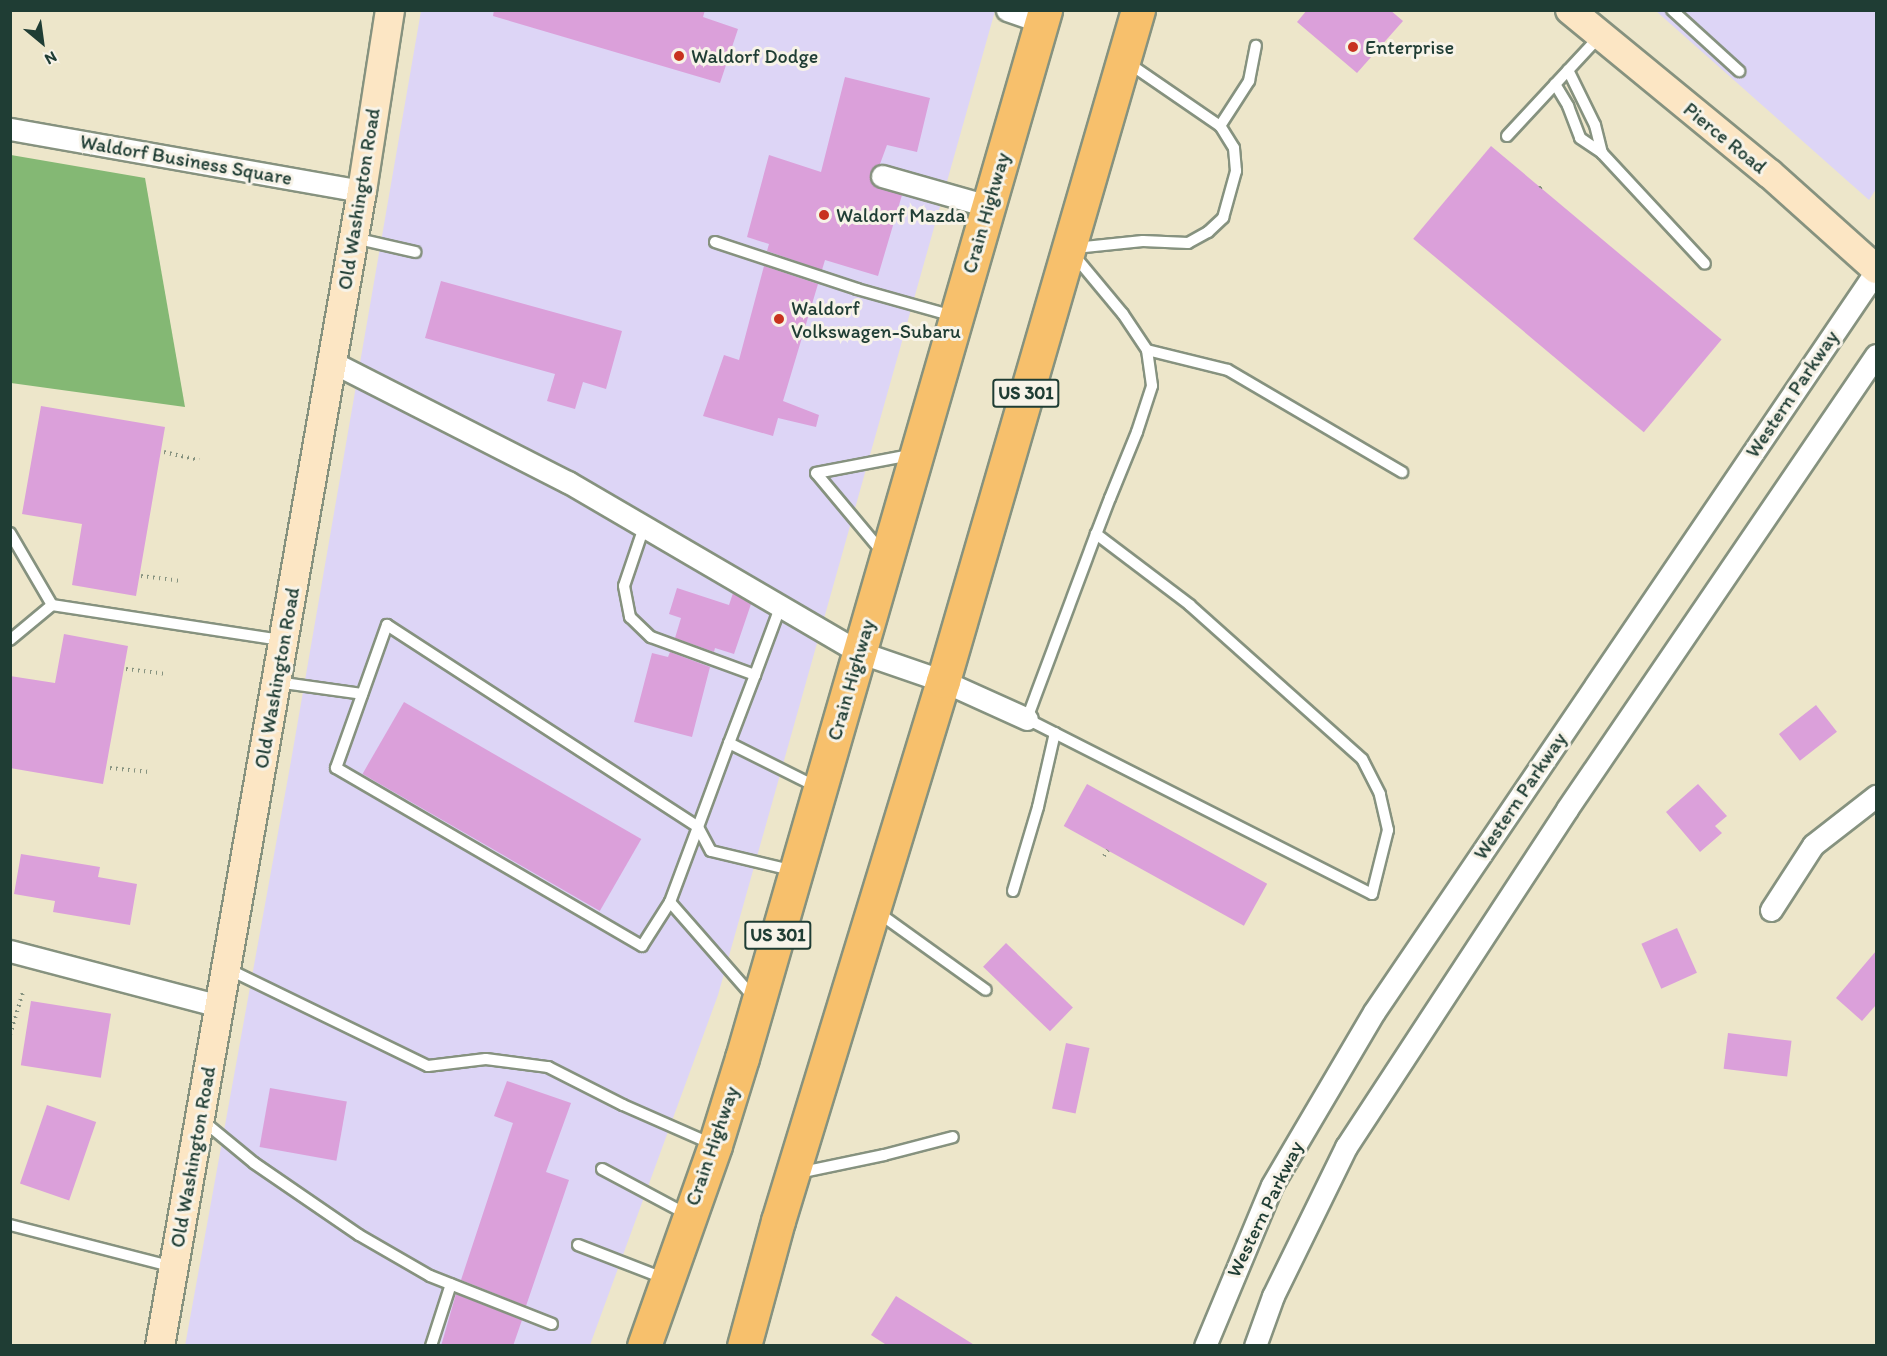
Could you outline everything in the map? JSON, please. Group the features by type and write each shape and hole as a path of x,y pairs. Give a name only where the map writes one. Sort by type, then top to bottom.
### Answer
{"highway":[{"name":"US 301","path":"744,1346 792,1174 943,681 1138,10"},
{"name":"Crain Highway","path":"644,1346 688,1215 716,1145 1043,16"}],"main road":[{"name":"Old Washington Road","path":"160,1346 354,238 390,10"},
{"name":"Pierce Road","path":"1570,10 1770,174 1876,270"}],"street":[{"path":"1006,10 1043,16"},
{"name":"Waldorf Business Square","path":"10,129 362,191"},
{"path":"882,176 988,206"},
{"name":"Western Parkway","path":"1205,1346 1272,1185 1374,1012 1876,270"},
{"path":"1254,1346 1273,1296 1346,1147 1567,809 1876,355"},
{"path":"332,362 567,482 859,652 943,681 1027,719"},
{"path":"1771,910 1813,845 1876,796"},
{"path":"10,951 219,1006"}],"lane":[{"path":"1672,10 1739,71"},
{"path":"1507,136 1600,35"},
{"path":"1220,126 1248,81 1256,46"},
{"path":"1068,248 1143,241 1188,243 1208,232 1223,218 1236,171 1234,148 1220,126 1123,60"},
{"path":"1568,70 1595,125 1602,153"},
{"path":"1555,84 1568,106 1580,138 1602,153 1705,264"},
{"path":"354,238 414,252"},
{"path":"715,242 857,289 956,317"},
{"path":"1068,248 1123,314 1147,350 1152,386 1096,534 1027,719 1372,894 1388,830 1380,794 1362,759 1190,605 1096,534"},
{"path":"1147,350 1228,370 1402,472"},
{"path":"886,557 816,473 916,453"},
{"path":"644,527 624,586 630,617 651,637 755,675"},
{"path":"10,533 52,604"},
{"path":"10,640 52,604 283,640"},
{"path":"781,605 729,743 698,827 670,902 642,946 336,768 387,625 698,827 711,851 796,871"},
{"path":"276,682 362,694"},
{"path":"1012,891 1038,807 1055,733"},
{"path":"729,743 820,789"},
{"path":"670,902 758,1003"},
{"path":"873,909 986,990"},
{"path":"226,968 428,1066 486,1059 548,1067 623,1105 716,1145"},
{"path":"200,1118 254,1163 359,1235 429,1275 552,1324"},
{"path":"792,1174 884,1155 953,1137"},
{"path":"602,1169 688,1215"},
{"path":"10,1225 174,1267"},
{"path":"578,1245 666,1279"},
{"path":"430,1346 451,1284"}],"path":[{"path":"164,452 199,460"},
{"path":"141,576 179,581"},
{"path":"126,669 164,674"},
{"path":"110,768 149,772"},
{"path":"1104,856 1108,850"},
{"path":"10,1035 22,992"}],"shaded area":[{"path":"421,11 995,11 718,995 590,1345 185,1346 291,761"},
{"path":"1656,11 1876,11 1876,189 1869,200"}],"green space":[{"path":"11,155 145,178 185,407 11,383"}],"building":[{"name":"Waldorf Dodge","path":"494,10 705,10 703,17 738,29 720,83 493,16"},
{"name":"Enterprise","path":"1307,10 1390,10 1403,21 1357,73 1297,22"},
{"name":"Waldorf Mazda","path":"845,77 930,98 917,152 887,145 880,164 870,173 873,185 902,195 878,276 825,260 822,270 767,251 769,244 747,237 769,155 821,172"},
{"path":"1491,146 1722,339 1644,432 1413,239"},
{"name":"Waldorf Volkswagen-Subaru","path":"764,266 818,284 783,401 819,415 816,427 778,418 773,436 703,416 724,355 739,360"},
{"path":"441,281 622,331 606,389 583,382 575,409 547,401 555,374 425,338"},
{"path":"41,406 165,427 136,596 72,585 82,524 22,514"},
{"path":"677,588 729,605 733,593 751,604 734,654 715,648 714,652 675,638 681,618 669,614"},
{"path":"64,634 128,646 103,784 10,768 10,676 55,683"},
{"path":"670,652 710,667 692,737 634,722 652,653 668,657"},
{"path":"404,702 641,839 600,911 362,774"},
{"path":"1816,705 1837,732 1800,761 1779,734"},
{"path":"1087,784 1267,884 1244,926 1064,826"},
{"path":"1698,784 1727,816 1715,826 1722,833 1700,852 1666,812"},
{"path":"21,854 100,867 98,877 137,884 130,925 53,912 55,901 14,894"},
{"path":"1677,928 1697,973 1661,989 1641,944"},
{"path":"1006,943 1073,1008 1050,1031 983,967"},
{"path":"1876,951 1876,1005 1862,1021 1836,998"},
{"path":"31,1001 111,1014 101,1078 21,1065"},
{"path":"1728,1033 1792,1041 1787,1077 1724,1069"},
{"path":"1066,1043 1089,1048 1076,1114 1052,1109"},
{"path":"507,1081 571,1103 546,1172 569,1180 526,1306 461,1280 513,1123 494,1116"},
{"path":"270,1088 347,1102 336,1161 260,1147"},
{"path":"47,1105 96,1122 69,1200 20,1183"},
{"path":"456,1294 522,1320 513,1346 441,1346"},
{"path":"896,1296 976,1346 888,1346 871,1335"}],"place":[{"name":"Enterprise","path":"1353,47"},
{"name":"Waldorf Dodge","path":"679,56"},
{"name":"Waldorf Mazda","path":"824,215"},
{"name":"Waldorf Volkswagen-Subaru","path":"779,319"}]}
